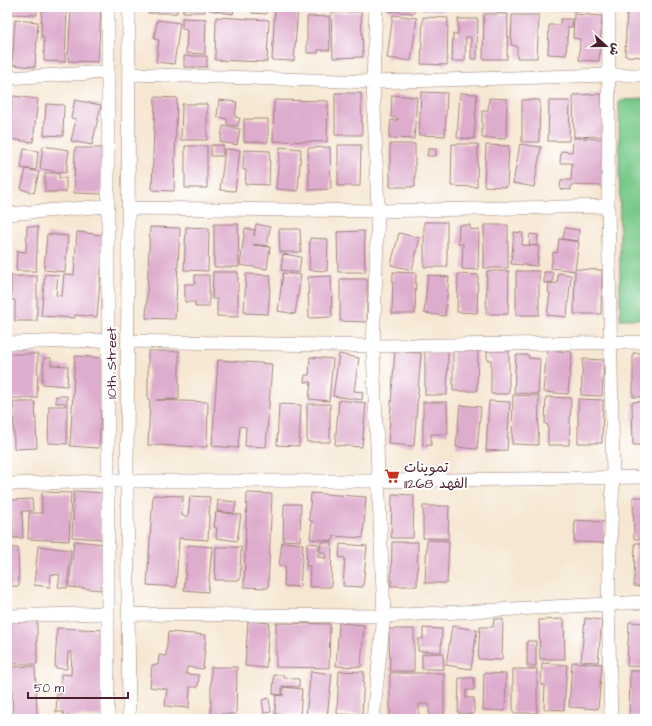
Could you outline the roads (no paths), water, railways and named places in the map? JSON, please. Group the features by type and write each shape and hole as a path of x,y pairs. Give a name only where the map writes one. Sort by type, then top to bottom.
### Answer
{"street":[{"name":"10th Street","path":"108,7 108,719"},
{"name":"10th Street","path":"128,7 129,208 127,481 129,719"},
{"path":"373,719 384,616 374,346 378,211 373,82 376,7"},
{"path":"609,7 608,206 613,477 608,603 611,719"},
{"path":"7,78 108,72"},
{"path":"129,74 373,82 609,75 645,76"},
{"path":"7,214 108,206"},
{"path":"129,208 378,211 608,206"},
{"path":"7,343 108,340"},
{"path":"128,341 374,346 645,342"},
{"path":"7,484 108,481 379,481 645,477"},
{"path":"129,614 384,616 645,602"},
{"path":"7,616 108,613"}],"place":[{"name":"تموينات الفهد 11268","path":"392,476"}]}
